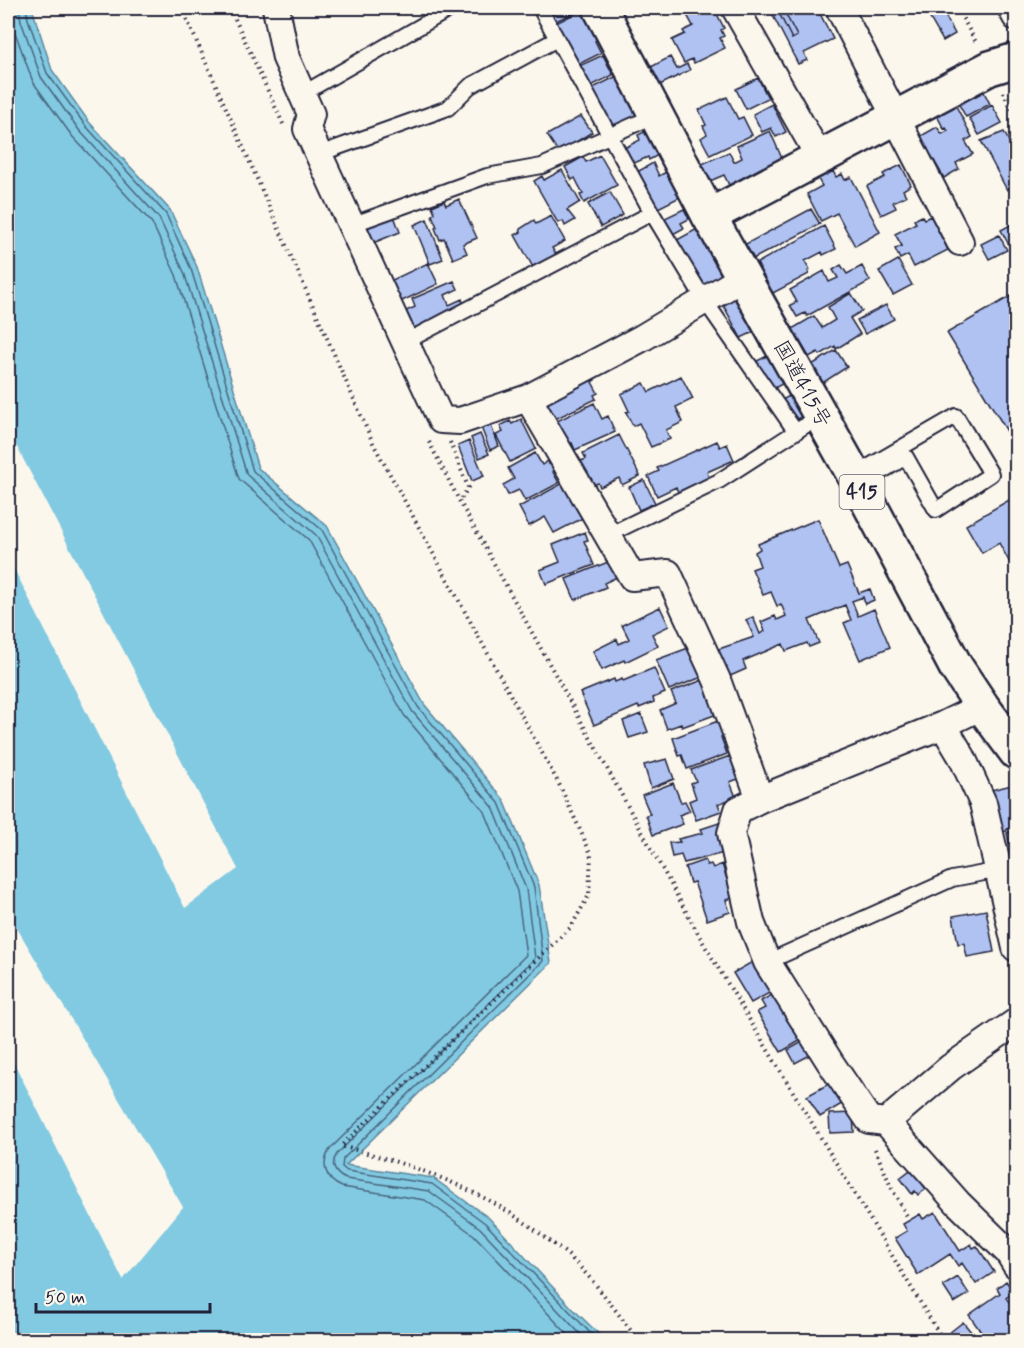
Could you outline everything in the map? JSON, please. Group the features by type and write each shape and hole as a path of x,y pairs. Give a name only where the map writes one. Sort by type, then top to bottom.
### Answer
{"main road":[{"name":"国道415号","path":"600,8 742,278 808,424 856,480 956,667 1017,752"},
{"path":"709,216 990,68 1009,68"}],"street":[{"path":"276,8 286,58 311,114 307,129 405,342 434,430 528,398 642,338 742,278"},
{"path":"735,8 820,158"},
{"path":"839,8 960,242"},
{"path":"1011,8 1017,17"},
{"path":"528,398 632,577 668,573 717,680 760,799"},
{"path":"982,706 943,725 738,810 731,833 751,922 767,962 830,1062 878,1121 1008,1252 1017,1264"},
{"path":"943,725 962,757 983,803 1017,948"},
{"path":"878,1121 1017,1022"}],"lane":[{"path":"302,94 452,8"},
{"path":"540,8 652,213 705,301 808,424 719,481 608,535"},
{"path":"319,154 448,108 470,86 557,39"},
{"path":"351,225 487,176 542,166 656,115"},
{"path":"405,342 652,213"},
{"path":"956,416 991,474 936,510 906,457 856,480 956,416"},
{"path":"767,962 952,879 1000,870"}],"path":[{"path":"182,8 374,445 560,784 591,854 590,895 571,927 341,1146 430,1172 484,1197 532,1227 574,1261 611,1304 638,1341"},
{"path":"230,8 286,130"},
{"path":"957,8 978,46"},
{"path":"1009,68 1017,118"},
{"path":"434,430 468,488 460,502"},
{"path":"434,430 460,502 705,946 943,1341"},
{"path":"878,1121 867,1134 907,1216"}],"water":[{"path":"8,8 32,8 52,70 89,122 170,210 197,267 258,468 327,526 424,704 504,800 539,885 551,963 346,1165 433,1178 489,1218 572,1308 605,1340 8,1340"}],"pier":[{"path":"8,430 238,869 185,908 8,557"},
{"path":"8,913 183,1207 123,1280 8,1051"}],"building":[{"path":"702,8 711,10 714,8 724,28 721,30 724,36 720,38 725,48 694,63 692,59 684,63 672,40 685,34 683,31 693,26 687,15"},
{"path":"769,8 817,8 833,39 804,53 807,60 798,64"},
{"path":"924,8 941,8 955,34 943,41"},
{"path":"548,9 581,9 554,22"},
{"path":"783,9 797,36 792,39 778,11"},
{"path":"582,10 597,39 595,41 601,53 577,65 556,23"},
{"path":"603,55 613,75 589,87 579,66"},
{"path":"670,57 677,69 687,64 690,70 658,86 649,68"},
{"path":"617,76 638,115 612,128 591,89"},
{"path":"758,78 768,98 746,109 736,89"},
{"path":"982,88 990,104 966,117 957,101"},
{"path":"727,97 738,119 743,117 752,135 710,155 701,138 707,134 703,126 706,125 699,110"},
{"path":"954,102 972,137 965,141 973,154 956,163 959,169 944,178 932,157 930,158 921,136 937,127 942,134 948,131 944,129 935,112"},
{"path":"772,104 786,132 776,137 771,128 762,132 753,114"},
{"path":"992,105 1002,123 979,135 969,118"},
{"path":"581,116 592,132 559,153 547,135"},
{"path":"648,130 660,154 649,160 648,157 632,164 624,148 640,140 638,135"},
{"path":"770,131 784,163 730,187 724,175 710,181 702,164 729,152 734,162 742,158 737,146"},
{"path":"1004,132 1016,155 1016,185 1007,190 981,141"},
{"path":"600,155 617,185 584,203 580,195 583,194 575,178 572,180 565,167 583,157 586,162"},
{"path":"653,163 659,176 668,171 682,196 656,209 637,172"},
{"path":"901,165 911,185 903,190 906,196 893,202 896,208 881,215 867,186 885,177 883,174"},
{"path":"562,170 580,202 567,210 575,220 565,226 563,221 558,223 534,181 542,176 544,180"},
{"path":"833,171 836,177 842,174 845,180 851,177 880,232 855,246 837,213 821,221 807,194 822,186 818,179"},
{"path":"610,192 623,215 601,227 588,204"},
{"path":"459,199 477,238 463,244 467,253 453,259 444,238 440,240 435,228 437,227 432,215 435,213 432,206 444,201 446,205"},
{"path":"684,209 689,219 681,223 684,228 671,235 663,219"},
{"path":"811,209 820,224 751,260 744,245"},
{"path":"394,216 400,232 373,243 367,227"},
{"path":"551,216 565,241 552,248 557,256 534,269 515,235 534,220 536,224"},
{"path":"922,216 924,219 931,216 948,250 914,267 908,255 900,259 895,249 902,246 895,234 916,223 914,220"},
{"path":"427,219 443,259 430,264 414,225"},
{"path":"1016,222 1016,243 1010,247 1001,230"},
{"path":"824,226 836,249 823,255 822,252 805,261 810,270 809,274 771,294 758,270 760,269 757,263"},
{"path":"699,228 725,273 721,274 724,279 704,290 677,240"},
{"path":"999,235 1007,250 989,259 981,244"},
{"path":"898,260 912,285 893,295 879,271"},
{"path":"428,263 438,284 400,302 390,281"},
{"path":"841,265 847,274 862,266 870,281 807,316 805,313 797,317 790,305 797,302 790,290 824,271 829,282 838,278 833,270"},
{"path":"454,281 458,289 445,295 449,305 462,299 465,308 415,330 406,311 415,307 412,299"},
{"path":"851,293 862,311 850,318 860,334 836,349 835,346 820,355 818,352 809,357 792,329 814,316 822,328 835,320 828,307"},
{"path":"1016,293 1016,446 947,333"},
{"path":"730,294 733,299 738,297 756,331 741,338 720,299"},
{"path":"886,305 894,319 865,334 857,320"},
{"path":"836,350 847,367 821,384 810,366"},
{"path":"769,355 782,384 771,390 755,362"},
{"path":"593,375 595,380 592,382 598,393 594,395 596,399 555,419 545,399"},
{"path":"681,376 693,399 676,407 683,422 666,430 670,439 651,447 639,423 633,426 621,394 644,383 649,392"},
{"path":"791,395 801,417 792,421 782,400"},
{"path":"594,403 602,419 608,416 615,432 575,450 572,443 568,444 557,421"},
{"path":"521,419 536,449 510,462 496,435 503,432 500,426 510,421 512,424"},
{"path":"489,421 499,446 490,450 480,425"},
{"path":"480,434 489,454 479,458 471,438"},
{"path":"619,435 640,476 622,485 619,478 600,487 598,483 593,485 581,461 586,459 583,453"},
{"path":"469,441 484,476 472,481 458,446"},
{"path":"717,441 720,447 727,444 734,460 707,472 709,478 678,492 676,487 657,496 648,476 659,471 657,468"},
{"path":"535,453 542,465 548,461 549,464 552,462 556,470 553,472 559,483 525,501 519,490 508,495 503,485 514,479 508,468"},
{"path":"644,480 655,503 639,510 629,487"},
{"path":"567,481 583,518 554,533 545,517 529,526 519,507"},
{"path":"1016,496 1016,574 999,543 982,553 966,525"},
{"path":"818,519 839,568 847,565 859,593 870,589 874,600 865,604 863,597 852,601 858,616 874,609 890,647 860,660 844,623 851,620 845,605 809,620 819,643 809,647 807,643 786,651 783,644 743,661 746,669 728,677 716,650 754,637 746,620 753,617 760,634 765,631 761,622 775,616 777,620 786,616 781,604 777,606 771,592 763,595 752,569 760,566 755,552 760,549 758,544"},
{"path":"585,532 588,540 584,541 594,565 546,584 540,570 560,562 553,545"},
{"path":"613,560 617,577 604,583 606,587 575,600 566,579"},
{"path":"660,607 669,626 652,634 658,646 602,670 593,651 617,639 619,644 629,639 622,625"},
{"path":"691,647 702,677 669,690 656,660"},
{"path":"654,668 665,693 653,698 654,702 639,708 638,706 594,725 580,693 614,679 615,682 622,679 623,681"},
{"path":"703,680 717,714 682,727 681,724 667,729 660,710 676,703 671,692"},
{"path":"641,714 648,732 629,738 623,721"},
{"path":"718,721 724,736 721,737 727,754 687,769 682,755 679,756 673,738"},
{"path":"730,756 738,779 730,782 736,797 718,804 721,811 696,820 689,801 696,798 691,783 696,781 691,770"},
{"path":"667,759 674,779 651,788 644,765"},
{"path":"673,783 681,802 685,801 690,811 679,815 683,824 653,835 646,815 650,814 642,795"},
{"path":"1016,784 1016,827 998,833 987,791"},
{"path":"719,823 724,853 684,863 681,855 672,857 669,843 680,842 678,839 703,833 701,829"},
{"path":"1016,830 1016,868 1014,868 1012,862 1008,863 1006,852 1011,851 1007,833"},
{"path":"705,860 707,865 711,864 713,868 722,864 733,898 726,900 730,912 707,920 694,882 690,883 685,867"},
{"path":"986,910 994,952 967,957 964,943 958,944 953,916"},
{"path":"754,961 771,992 751,1003 733,973"},
{"path":"775,993 803,1039 781,1052 757,1012 765,1008 761,1001"},
{"path":"806,1040 814,1053 795,1063 788,1050"},
{"path":"832,1082 845,1102 820,1117 807,1096"},
{"path":"853,1113 854,1132 830,1133 829,1114"},
{"path":"914,1167 926,1183 923,1185 926,1189 918,1195 915,1191 912,1194 900,1178"},
{"path":"935,1212 960,1251 971,1244 973,1248 977,1246 994,1272 976,1284 962,1263 958,1266 950,1254 918,1275 895,1238 907,1231 903,1224 920,1214 923,1219"},
{"path":"958,1277 969,1294 954,1303 943,1286"},
{"path":"1006,1281 1014,1292 1006,1298 1013,1307 1016,1305 1016,1333 1006,1340 973,1340 971,1338 981,1332 969,1315 1000,1293 997,1288"},
{"path":"963,1322 972,1333 961,1340 955,1340 949,1333"}]}
